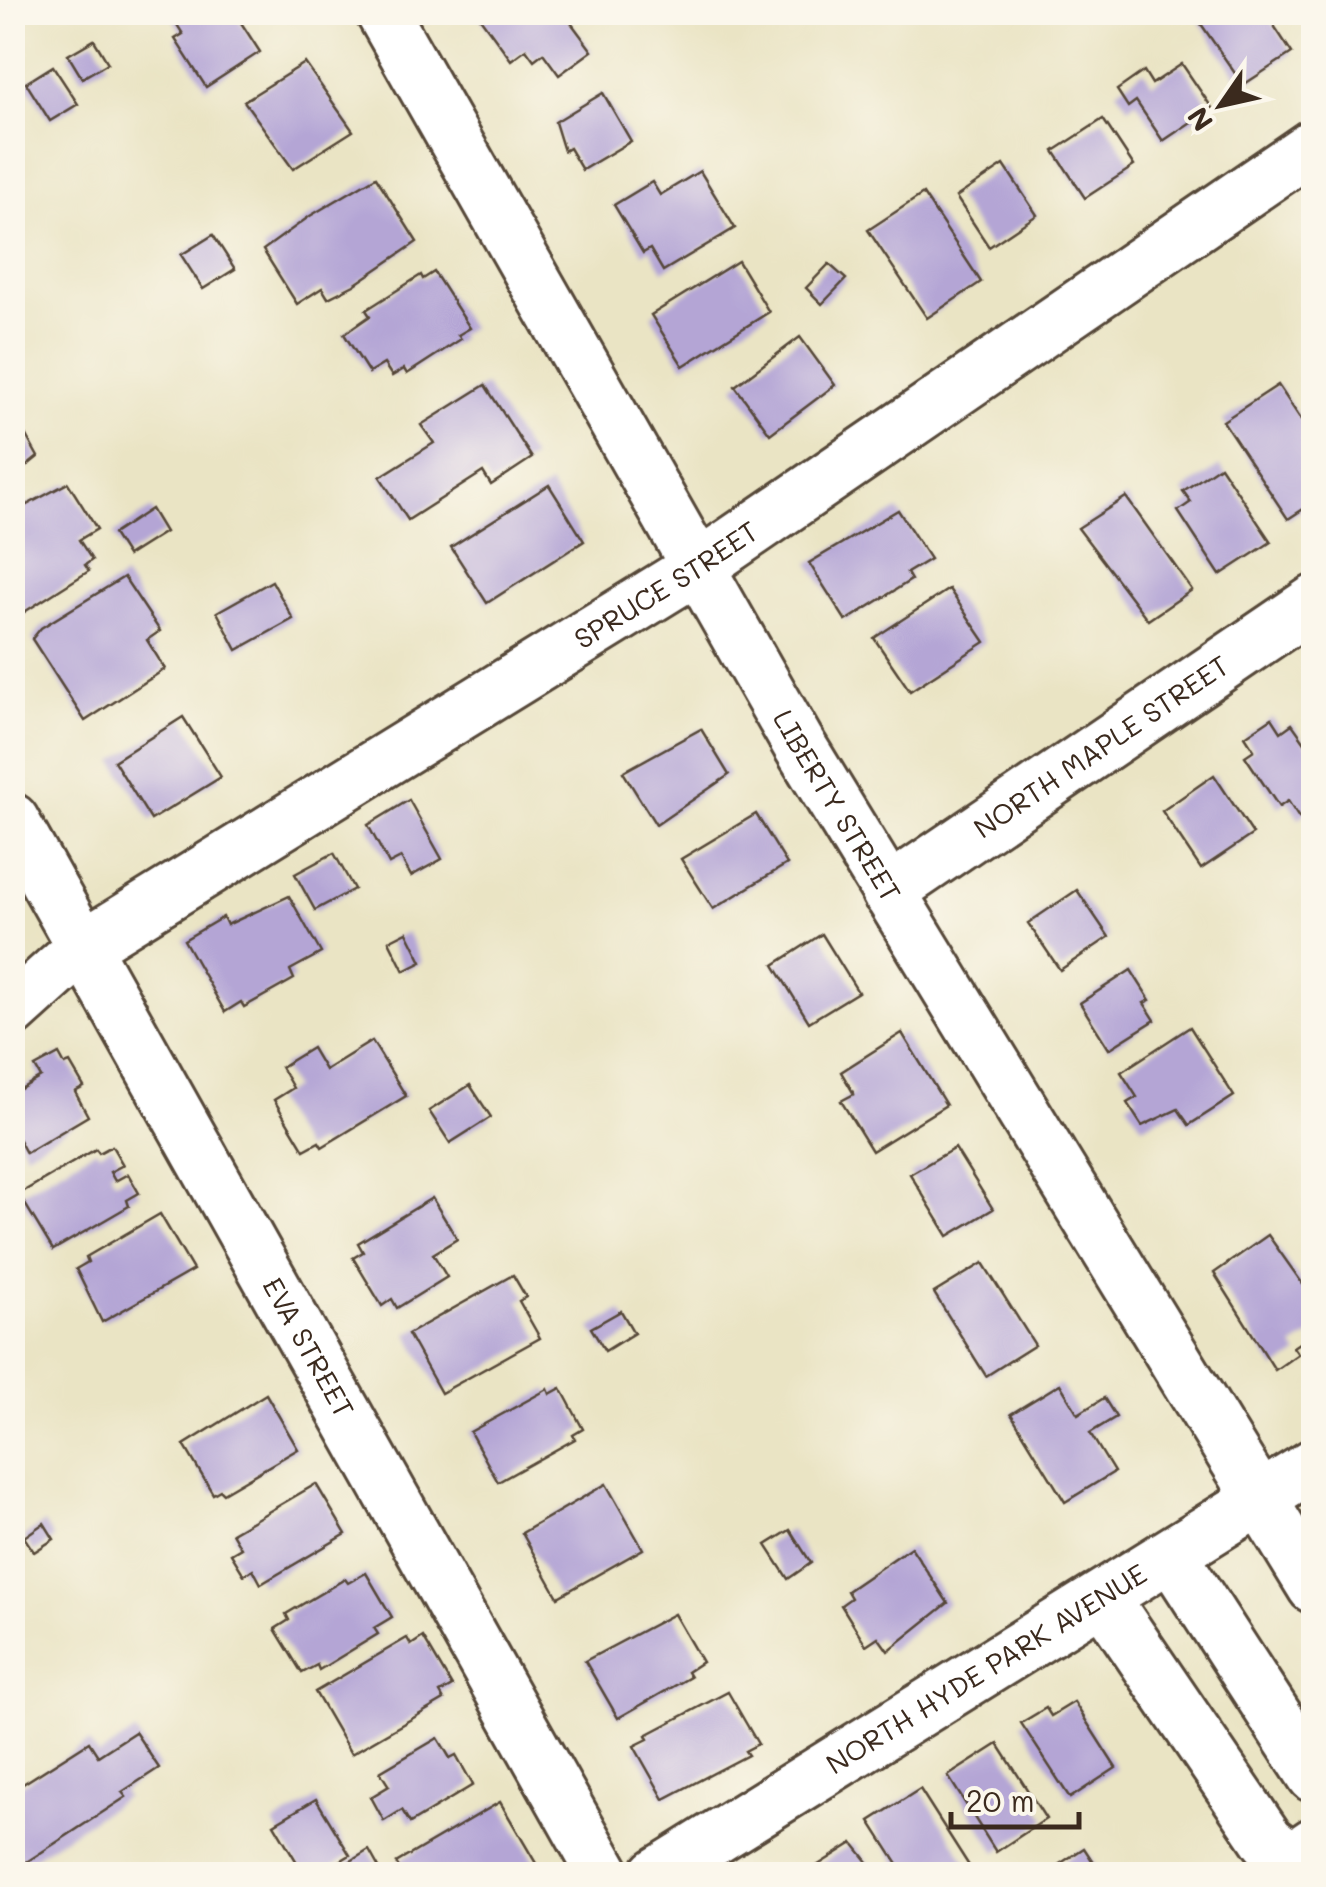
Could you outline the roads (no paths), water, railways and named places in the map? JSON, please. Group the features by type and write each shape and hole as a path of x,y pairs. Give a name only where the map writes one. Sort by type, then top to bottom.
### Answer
{"street":[{"name":"LIBERTY STREET","path":"382,12 696,569 888,892 1314,1586"},
{"name":"SPRUCE STREET","path":"12,1011 84,946 696,569 1314,144"},
{"name":"NORTH MAPLE STREET","path":"888,892 1314,602"},
{"name":"EVA STREET","path":"12,820 604,1874"},
{"name":"NORTH HYDE PARK AVENUE","path":"657,1874 1314,1464"},
{"path":"1171,1555 1314,1776"},
{"path":"1103,1598 1268,1841 1292,1858 1314,1844"}]}
